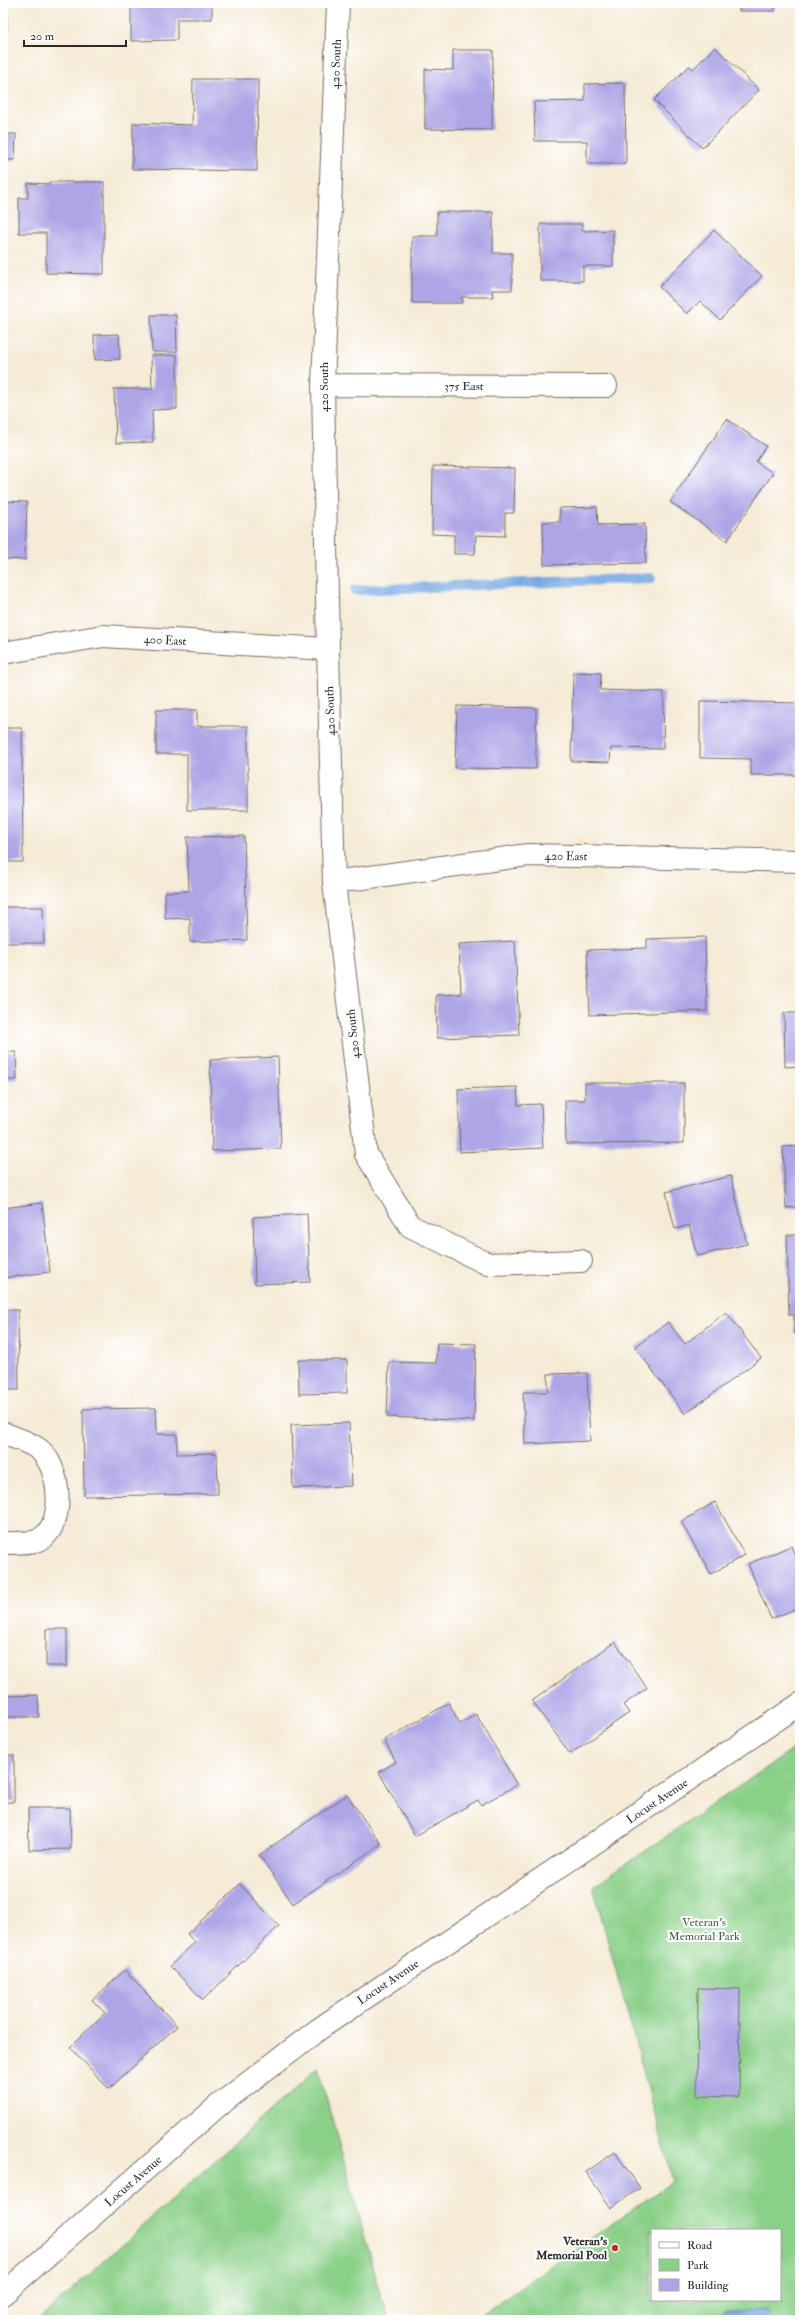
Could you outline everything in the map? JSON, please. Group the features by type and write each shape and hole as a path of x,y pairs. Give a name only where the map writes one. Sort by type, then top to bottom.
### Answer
{"street":[{"name":"420 South","path":"338,3 323,385 328,649 334,882 366,1154 410,1226 488,1264 581,1261"},
{"name":"375 East","path":"323,385 606,386"},
{"name":"400 East","path":"3,653 102,636 328,649"},
{"name":"420 East","path":"334,882 528,855 800,861"},
{"path":"3,1433 37,1448 49,1461 56,1484 58,1507 52,1527 39,1540 3,1543"},
{"name":"Locust Avenue","path":"3,2294 219,2105 319,2029 800,1704"}],"green space":[{"name":"Veteran's Memorial Park","path":"800,1745 800,2320 474,2320 673,2181 593,1886"},
{"path":"318,2068 388,2320 38,2320"}],"water":[{"path":"768,2310 768,2320 724,2320 724,2311"}],"building":[{"path":"3,3 7,3 7,30 3,31"},
{"path":"131,3 212,3 212,19 177,19 177,40 131,41"},
{"path":"739,3 775,3 775,11 739,11"},
{"path":"715,47 759,90 702,148 654,100 689,66 693,69"},
{"path":"453,50 493,50 492,130 425,129 425,69 453,70"},
{"path":"193,79 258,79 257,171 132,169 133,123 192,125"},
{"path":"625,83 626,164 587,164 587,141 535,141 534,102 585,101 585,84"},
{"path":"3,134 16,134 15,160 3,160"},
{"path":"49,182 104,182 104,274 46,273 46,233 19,233 19,198 28,198 28,183 49,184"},
{"path":"437,212 493,212 493,253 512,253 512,290 492,290 493,297 462,297 462,303 412,303 412,236 437,236"},
{"path":"540,224 582,224 582,231 613,230 613,266 583,266 583,281 540,281"},
{"path":"714,230 762,276 720,320 700,301 687,314 659,287"},
{"path":"151,315 176,315 177,352 152,352"},
{"path":"119,334 120,359 95,360 94,335"},
{"path":"151,355 177,355 177,409 152,410 153,442 116,443 114,389 152,389"},
{"path":"727,419 766,446 756,462 773,473 727,541 670,502"},
{"path":"433,466 515,468 514,513 505,513 505,536 476,535 475,554 454,554 454,535 432,534"},
{"path":"3,501 27,502 25,560 3,559"},
{"path":"597,507 598,525 645,524 646,563 544,565 543,522 560,522 560,508"},
{"path":"573,672 601,673 600,690 664,692 663,749 611,748 610,762 571,761"},
{"path":"700,701 798,703 797,775 751,775 751,759 700,758"},
{"path":"457,706 536,708 536,769 455,768"},
{"path":"156,710 197,710 197,726 248,726 248,810 187,810 187,754 156,754"},
{"path":"3,728 22,728 23,862 3,862"},
{"path":"244,836 247,940 190,942 190,918 165,919 165,892 189,891 187,837"},
{"path":"4,907 43,907 44,943 5,943"},
{"path":"705,937 707,1011 590,1015 587,950 647,948 647,939"},
{"path":"515,941 519,1035 437,1038 436,995 461,994 459,944"},
{"path":"784,1013 800,1013 800,1066 785,1067"},
{"path":"3,1052 16,1052 17,1080 3,1080"},
{"path":"278,1057 281,1149 212,1151 210,1060"},
{"path":"585,1083 684,1083 684,1143 566,1144 565,1100 585,1100"},
{"path":"517,1087 518,1105 541,1104 543,1148 460,1152 458,1089"},
{"path":"800,1146 800,1207 786,1208 783,1147"},
{"path":"731,1176 747,1244 697,1256 689,1225 675,1229 666,1192"},
{"path":"42,1203 50,1272 3,1278 3,1208"},
{"path":"307,1214 310,1282 255,1284 253,1217"},
{"path":"787,1235 800,1235 800,1333 794,1333 794,1315 789,1315"},
{"path":"3,1310 18,1310 19,1390 3,1390"},
{"path":"726,1312 761,1358 685,1414 635,1347 668,1322 685,1344"},
{"path":"437,1343 476,1344 474,1421 387,1417 389,1362 436,1363"},
{"path":"298,1360 347,1360 347,1393 299,1394"},
{"path":"587,1373 590,1441 525,1444 523,1392 548,1392 548,1374"},
{"path":"156,1408 157,1434 177,1434 177,1454 217,1453 218,1494 84,1496 83,1409"},
{"path":"349,1423 352,1486 293,1488 291,1425"},
{"path":"715,1502 745,1555 711,1574 681,1522"},
{"path":"791,1546 800,1567 800,1607 771,1619 748,1564"},
{"path":"46,1629 67,1629 67,1666 46,1666"},
{"path":"615,1642 647,1688 623,1705 629,1713 570,1754 532,1701"},
{"path":"38,1695 39,1717 4,1717 4,1696"},
{"path":"449,1703 460,1724 476,1714 517,1785 481,1805 478,1800 415,1836 379,1772 396,1762 384,1740"},
{"path":"3,1755 14,1755 14,1802 3,1802"},
{"path":"347,1795 381,1844 293,1904 259,1855"},
{"path":"28,1808 70,1808 71,1849 29,1850"},
{"path":"240,1884 279,1926 203,2000 170,1966 195,1942 187,1934"},
{"path":"125,1970 177,2026 109,2089 70,2047 105,2013 92,2000"},
{"path":"698,1988 740,1989 739,2097 697,2096"},
{"path":"615,2152 640,2188 611,2208 586,2172"}],"waterway":[{"path":"355,590 651,578"}],"place":[{"name":"Veteran's Memorial Pool","path":"615,2248"}]}
